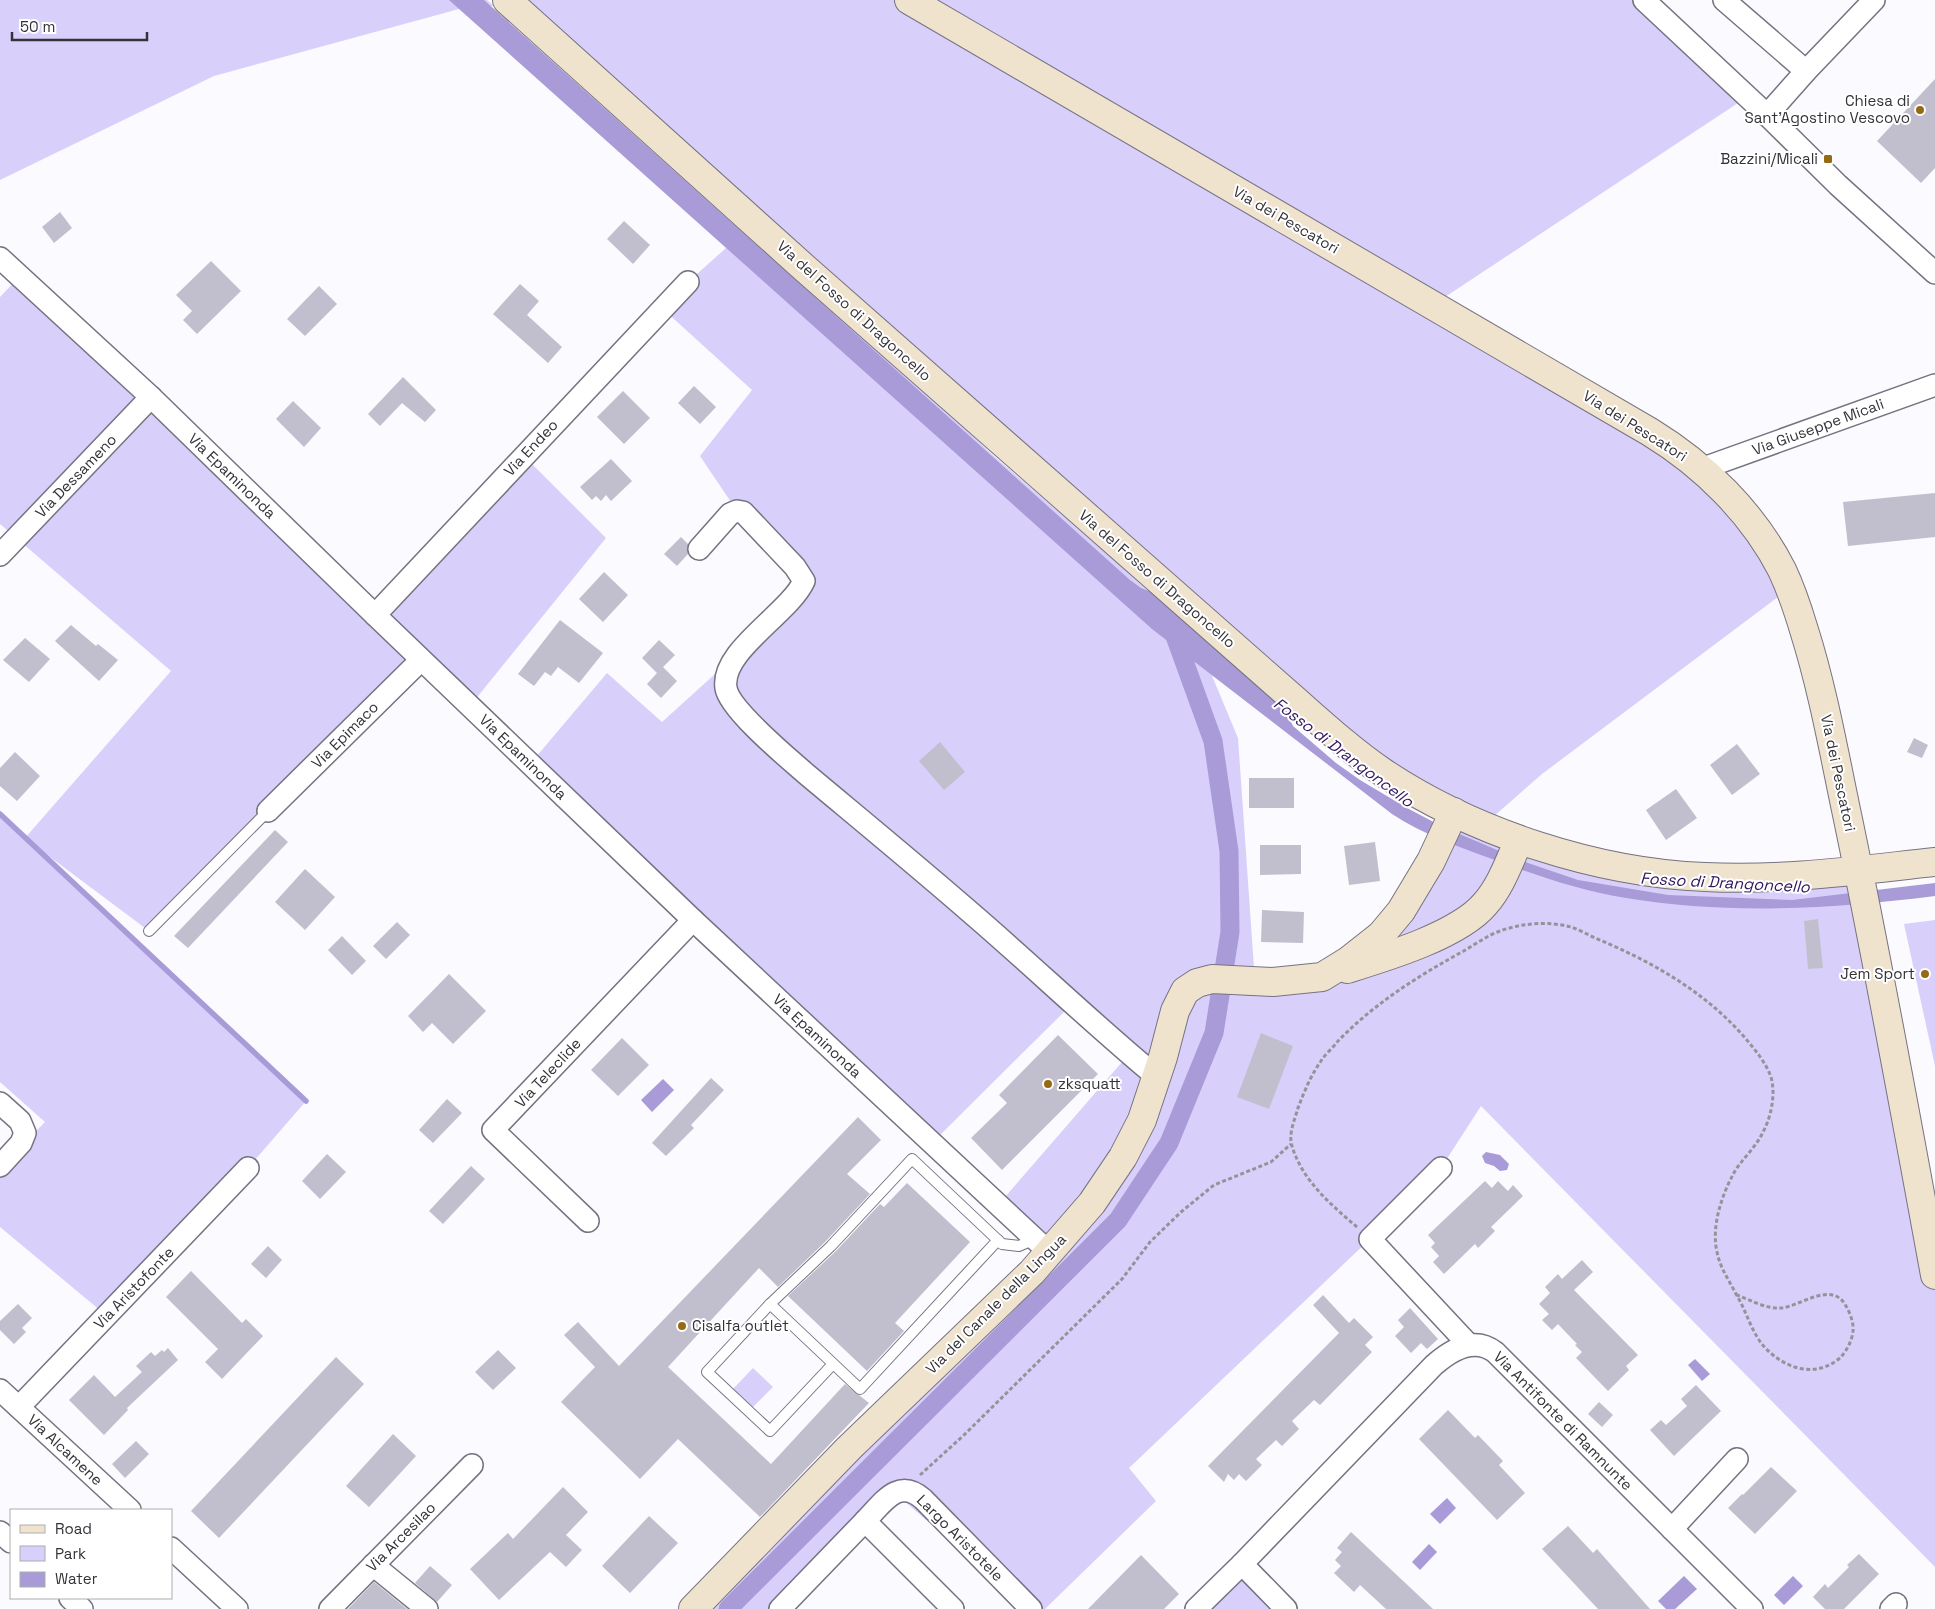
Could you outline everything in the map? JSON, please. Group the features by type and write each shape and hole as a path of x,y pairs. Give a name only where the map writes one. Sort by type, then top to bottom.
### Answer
{"street":[{"name":"Via del Fosso di Dragoncello","path":"507,0 800,264 1356,753 1452,815 1517,843 1614,866 1664,874 1744,878 1796,876 1860,878 1935,862"},
{"name":"Via dei Pescatori","path":"909,0 1650,432 1702,469 1750,521 1781,569 1790,588 1819,683 1860,878 1935,1275"},
{"path":"1644,0 1767,115 1838,185 1935,273"},
{"path":"1724,0 1806,71"},
{"path":"1767,115 1874,0"},
{"name":"Via Epaminonda","path":"0,258 151,397 374,615 693,920 1042,1246"},
{"name":"Via Endeo","path":"374,615 688,282"},
{"name":"Via Giuseppe Micali","path":"1702,469 1935,386"},
{"name":"Via Dessameno","path":"0,555 151,397"},
{"path":"698,550 730,514 737,511 743,512 796,568 804,581 786,605 736,655 728,669 726,690 731,701 741,713 782,753 971,912 1157,1077"},
{"name":"Via Epimaco","path":"268,811 421,660"},
{"name":"Via del Canale della Lingua","path":"693,1609 850,1448 1014,1290 1042,1246 1092,1203 1123,1157 1142,1120 1157,1077 1178,1002 1185,991 1197,983 1212,979 1273,982 1322,977 1366,948 1401,911 1435,853 1452,815"},
{"path":"1322,977 1378,960 1463,923 1477,913 1491,897 1502,879 1517,843"},
{"path":"1401,911 1407,923 1423,942"},
{"name":"Via Teleclide","path":"588,1221 493,1130 693,920"},
{"path":"0,1103 20,1121 25,1133 21,1143 0,1166"},
{"name":"Via Aristofonte","path":"19,1407 248,1168"},
{"path":"1196,1609 1242,1564 1434,1365 1449,1353 1469,1345 1370,1239 1441,1168"},
{"name":"Via Antifonte di Ramnunte","path":"1469,1345 1482,1345 1495,1352 1752,1609"},
{"name":"Via Alcamene","path":"0,1390 129,1509"},
{"path":"1672,1529 1736,1459"},
{"name":"Via Arcesilao","path":"330,1609 472,1465"},
{"name":"Largo Aristotele","path":"780,1609 890,1496 904,1490 916,1493 924,1499 1030,1609"},
{"path":"865,1521 953,1609"},
{"path":"0,1532 10,1541"},
{"path":"172,1549 237,1609"},
{"path":"1242,1564 1286,1609"},
{"path":"373,1565 427,1609"},
{"path":"71,1599 82,1609"}],"lane":[{"path":"149,931 268,811"},
{"path":"833,1364 770,1431 707,1372 770,1304 831,1246 912,1159 998,1240 1010,1246 1042,1246"},
{"path":"770,1304 860,1389 998,1240"}],"path":[{"path":"1370,1239 1327,1201 1305,1172 1291,1144 1293,1124 1303,1096 1321,1060 1357,1022 1393,993 1428,970 1498,932 1528,924 1570,927 1618,947 1667,973 1712,1004 1760,1055 1770,1076 1773,1092 1772,1106 1763,1133 1736,1170 1717,1210 1716,1250 1727,1281 1737,1295 1754,1333 1766,1350 1783,1364 1798,1369 1815,1369 1828,1366 1841,1358 1849,1344 1853,1332 1850,1315 1844,1301 1832,1295 1819,1295 1791,1306 1777,1308 1737,1295"},
{"path":"904,1490 964,1435 1122,1279 1150,1242 1181,1212 1214,1186 1271,1162 1291,1144"}],"green space":[{"path":"0,0 487,0 494,6 470,6 214,76 0,180"},
{"path":"507,0 1644,0 1747,97 1433,305 1665,441 1790,588 1542,774 1484,825 1411,790"},
{"path":"745,231 920,386 994,456 1114,560 1195,635 1238,738 1255,982 1348,961 1451,818 1614,866 1859,870 1935,1275 1935,1567 1481,1106 1441,1168 1370,1239 1129,1468 1156,1501 1045,1609 1029,1609 895,1493 782,1609 695,1609 1050,1253 998,1205 1129,1054 1072,1004 932,1143 530,764 607,673 662,722 736,655 801,576 737,511 700,456 752,390 663,309 688,282"},
{"path":"20,276 374,615 524,456 606,538 470,706 422,660 149,931 30,842 306,1101 248,1168 107,1316 0,1227 0,1168 45,1122 0,1082 0,814 25,838 171,671 0,524 0,297"},
{"name":"Jem Sport","path":"1935,920 1935,1066 1904,924"},
{"path":"753,1368 773,1387 752,1408 733,1389"},
{"path":"1242,1564 1286,1609 1196,1609"}],"water":[{"path":"449,0 484,0 1130,580 1141,588 1154,593 1288,711 1293,726 1336,763 1360,780 1443,827 1528,863 1578,880 1668,895 1792,900 1935,883 1935,896 1858,904 1780,908 1703,907 1626,898 1576,887 1527,872 1442,840 1392,814 1152,629"},
{"path":"663,1079 674,1090 652,1112 641,1100"},
{"path":"1486,1152 1500,1155 1509,1164 1507,1170 1500,1171 1494,1166 1485,1163 1482,1156"},
{"path":"1695,1359 1710,1374 1702,1381 1688,1365"},
{"path":"1447,1498 1456,1508 1440,1524 1430,1514"},
{"path":"1429,1544 1437,1552 1420,1570 1412,1562"},
{"path":"1684,1576 1697,1589 1675,1609 1666,1609 1658,1601"},
{"path":"1793,1576 1803,1586 1784,1605 1774,1595"}],"building":[{"name":"Chiesa di Sant'Agostino Vescovo","path":"1935,79 1935,168 1921,183 1877,141"},
{"path":"60,212 72,228 54,243 42,227"},
{"path":"624,221 650,245 633,264 607,239"},
{"path":"211,261 241,291 197,334 183,320 192,311 176,295"},
{"path":"520,284 539,301 527,315 562,347 548,363 493,314"},
{"path":"319,286 337,304 305,336 287,319"},
{"path":"403,377 436,410 425,422 402,403 380,426 368,414"},
{"path":"694,386 716,407 700,424 678,403"},
{"path":"623,391 650,418 624,444 597,417"},
{"path":"293,401 321,428 304,447 276,419"},
{"path":"611,459 632,481 611,501 606,495 601,501 596,496 592,500 580,487"},
{"path":"1935,493 1935,537 1848,546 1843,502"},
{"path":"681,537 688,544 688,554 677,566 664,554"},
{"path":"604,572 628,595 603,622 579,599"},
{"path":"560,620 603,653 579,683 558,667 551,676 545,672 534,686 518,674"},
{"path":"71,625 96,646 98,644 118,660 99,681 55,641"},
{"path":"25,638 50,659 29,682 3,660"},
{"path":"659,640 675,655 663,667 677,681 661,698 647,684 657,673 642,658"},
{"path":"1914,738 1928,745 1922,758 1907,752"},
{"path":"940,742 965,772 944,790 919,761"},
{"path":"1737,744 1760,774 1732,795 1710,765"},
{"path":"15,752 40,776 17,801 0,786 0,768"},
{"path":"1249,778 1294,778 1294,808 1249,808"},
{"path":"1676,789 1697,818 1666,840 1646,810"},
{"path":"275,830 288,842 188,948 174,936"},
{"path":"1375,842 1380,881 1349,885 1344,846"},
{"path":"1260,845 1301,845 1301,874 1260,875"},
{"path":"305,869 335,897 305,930 275,902"},
{"path":"1262,910 1304,912 1303,943 1261,942"},
{"path":"1818,919 1823,968 1808,969 1804,921"},
{"path":"397,922 410,935 386,959 373,946"},
{"path":"342,936 366,961 352,975 328,950"},
{"path":"449,974 486,1011 453,1044 432,1023 423,1032 408,1016"},
{"path":"1261,1033 1293,1046 1269,1109 1237,1097"},
{"name":"zksquatt","path":"1058,1035 1098,1074 1002,1170 971,1138 1007,1103 999,1095"},
{"path":"622,1038 649,1065 618,1096 591,1070"},
{"path":"711,1078 724,1090 691,1125 694,1128 666,1156 652,1143"},
{"path":"447,1099 462,1113 433,1143 419,1130"},
{"name":"Cisalfa outlet","path":"858,1117 881,1140 847,1174 870,1194 826,1241 778,1287 759,1268 668,1367 771,1464 845,1384 869,1403 760,1517 678,1439 640,1479 561,1402 595,1367 564,1335 578,1322 619,1366"},
{"path":"327,1154 346,1172 320,1199 302,1181"},
{"path":"471,1166 485,1179 443,1224 429,1211"},
{"path":"1485,1181 1492,1188 1498,1181 1508,1191 1513,1185 1523,1196 1491,1227 1495,1231 1478,1248 1475,1244 1444,1274 1433,1262 1439,1256 1431,1247 1435,1243 1428,1235"},
{"path":"907,1183 970,1242 895,1323 904,1331 867,1371 788,1296 836,1251 880,1204 884,1207"},
{"path":"268,1246 282,1260 266,1278 251,1264"},
{"path":"1582,1260 1593,1272 1574,1290 1638,1355 1626,1366 1629,1370 1608,1391 1576,1358 1582,1352 1575,1345 1577,1344 1558,1324 1552,1330 1542,1320 1549,1314 1539,1304 1550,1293 1545,1287 1558,1274 1562,1279"},
{"path":"191,1271 242,1323 246,1319 263,1336 222,1379 205,1362 218,1349 166,1297"},
{"path":"1323,1295 1349,1323 1354,1318 1373,1337 1365,1345 1372,1352 1320,1405 1314,1400 1292,1421 1299,1429 1282,1446 1276,1440 1256,1459 1262,1465 1246,1481 1239,1474 1234,1480 1228,1474 1224,1482 1208,1466 1339,1333 1313,1305"},
{"path":"18,1304 32,1318 22,1328 26,1332 14,1344 0,1330 0,1321"},
{"path":"1410,1308 1438,1339 1427,1349 1421,1343 1411,1353 1395,1336 1404,1327 1398,1320"},
{"path":"168,1348 178,1360 127,1408 128,1410 104,1435 69,1400 94,1375 115,1397 142,1372 136,1366 151,1352 155,1356"},
{"path":"498,1350 516,1368 493,1390 475,1372"},
{"path":"336,1357 364,1384 219,1538 191,1511"},
{"path":"1696,1385 1721,1411 1674,1456 1650,1430 1661,1420 1666,1425 1687,1406 1681,1399"},
{"path":"1599,1402 1613,1415 1602,1427 1588,1414"},
{"path":"1448,1410 1475,1438 1478,1435 1503,1461 1499,1465 1525,1493 1497,1520 1419,1439"},
{"path":"393,1434 416,1456 369,1507 346,1486"},
{"path":"136,1441 149,1454 125,1478 112,1464"},
{"path":"1771,1467 1797,1491 1755,1534 1728,1508"},
{"path":"563,1487 588,1512 566,1535 582,1550 566,1567 550,1552 499,1600 470,1569 508,1533 513,1539"},
{"path":"649,1516 678,1543 630,1593 602,1566"},
{"path":"1568,1526 1593,1553 1597,1549 1650,1609 1598,1609 1542,1549"},
{"path":"1351,1532 1433,1609 1386,1609 1360,1585 1354,1592 1334,1573 1341,1566 1335,1560 1342,1552 1337,1548"},
{"path":"1859,1554 1879,1574 1844,1609 1825,1609 1813,1597 1825,1584 1828,1588"},
{"path":"1141,1555 1179,1594 1164,1609 1088,1609"},
{"path":"430,1566 452,1585 437,1602 415,1583"},
{"path":"374,1582 407,1609 348,1609"}],"waterway":[{"path":"728,1609 1118,1220 1169,1143 1214,1033 1230,932 1229,851 1213,741 1172,628"},
{"path":"0,814 306,1101"}],"place":[{"name":"Chiesa di Sant'Agostino Vescovo","path":"1920,110"},
{"name":"Bazzini/Micali","path":"1828,159"},
{"name":"Jem Sport","path":"1925,974"},
{"name":"zksquatt","path":"1048,1084"},
{"name":"Cisalfa outlet","path":"682,1326"}],"water label":[{"name":"Fosso di Drangoncello","path":"1344,752"},
{"name":"Fosso di Drangoncello","path":"1725,882"}]}
